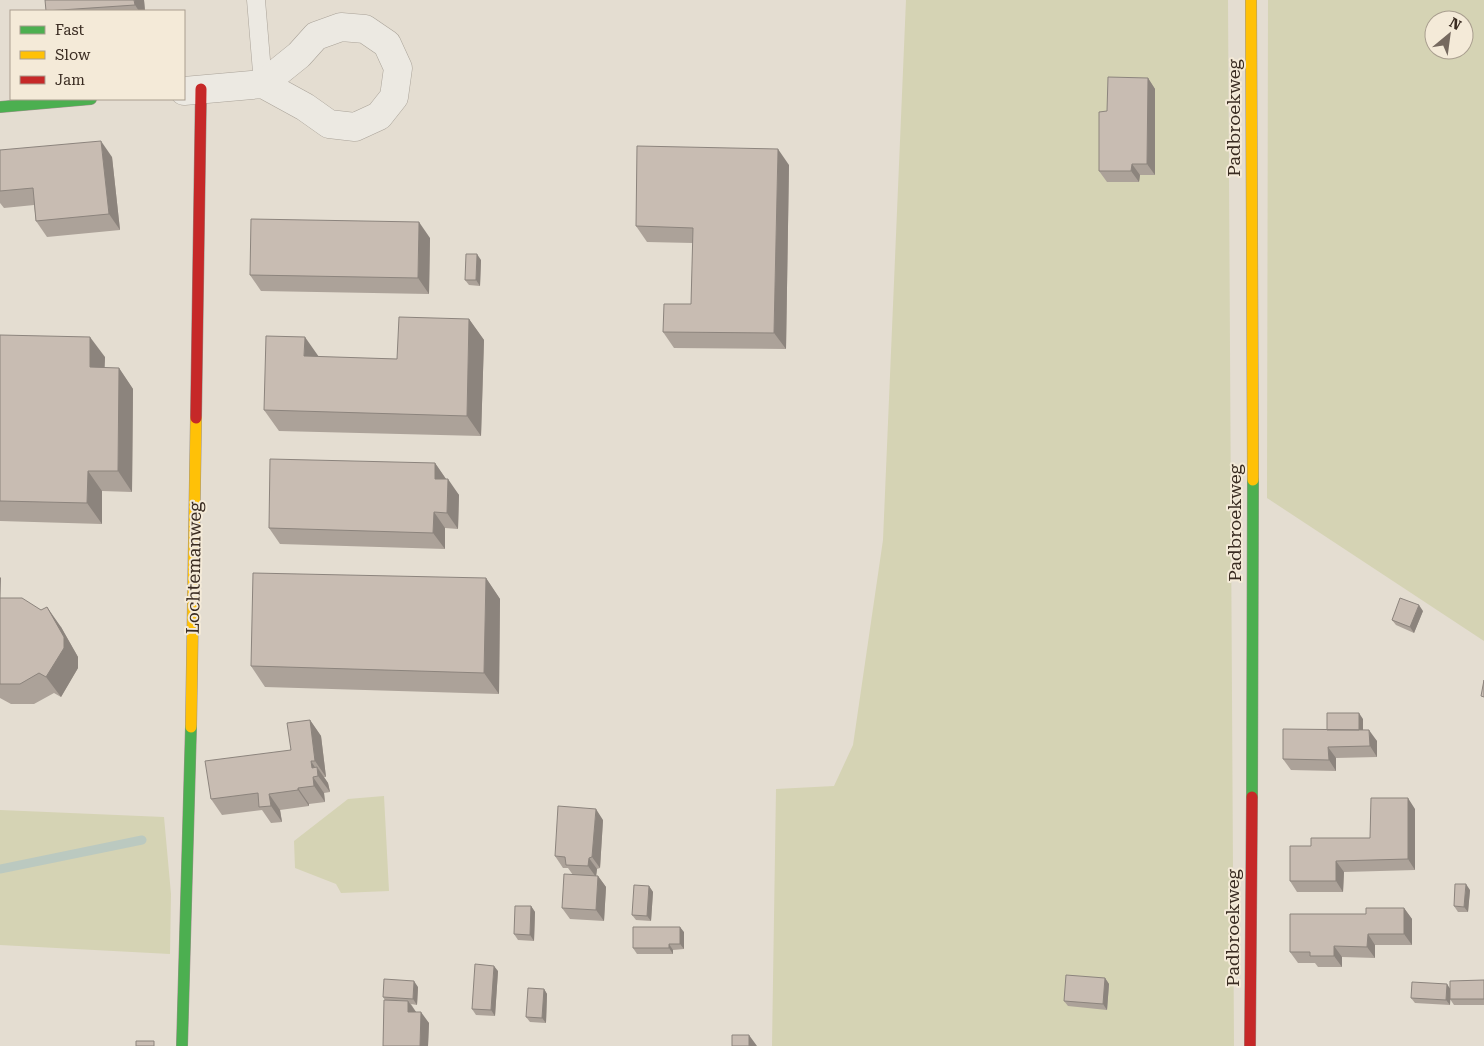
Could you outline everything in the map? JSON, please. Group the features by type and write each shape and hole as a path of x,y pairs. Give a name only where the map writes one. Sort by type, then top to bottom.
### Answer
{"street":[{"name":"Padbroekweg","path":"1250,1046 1253,597 1251,0"},
{"path":"341,27 365,29 387,44 398,68 394,97 380,116 355,128 329,124 305,107 263,84 299,54 316,36 341,27"},
{"name":"Lochtemanweg","path":"182,1046 190,798 192,90 263,84"},
{"path":"0,107 80,100"}],"lane":[{"path":"256,0 263,84"}],"shaded area":[{"path":"906,0 1228,0 1234,1046 772,1046 776,789 834,786 853,745 883,540"},
{"path":"1268,0 1484,0 1484,641 1267,498"},
{"path":"384,796 389,891 341,893 336,884 295,868 294,841 348,799"},
{"path":"0,810 164,817 171,894 170,954 0,945"}],"building":[{"path":"45,0 134,0 135,5 61,10 46,10"},
{"path":"1108,77 1148,78 1147,164 1132,164 1131,171 1099,171 1099,112 1107,111"},
{"path":"101,141 109,214 36,221 33,188 0,191 0,150"},
{"path":"637,146 778,149 774,333 663,332 664,304 691,304 693,228 636,226"},
{"path":"251,219 419,222 418,278 250,275"},
{"path":"466,254 477,254 476,280 465,280"},
{"path":"399,317 469,319 467,416 264,410 266,336 305,337 304,356 397,359"},
{"path":"0,335 90,337 90,367 119,368 118,471 88,471 87,503 0,501"},
{"path":"270,459 435,463 435,479 448,479 447,513 434,512 433,533 269,528"},
{"path":"253,573 486,578 484,673 251,666"},
{"path":"0,598 22,598 41,610 47,607 64,637 64,648 46,677 39,673 20,684 0,684"},
{"path":"1400,598 1419,605 1410,627 1392,620"},
{"path":"1484,680 1484,697 1481,696"},
{"path":"1327,713 1359,713 1359,730 1327,730"},
{"path":"310,720 315,761 311,761 312,768 317,767 318,776 313,777 314,786 269,794 271,806 259,807 258,793 211,799 205,761 291,750 287,723"},
{"path":"1283,729 1369,730 1370,746 1328,747 1329,760 1283,759"},
{"path":"1371,798 1408,798 1408,859 1336,861 1336,881 1290,881 1290,846 1311,846 1311,838 1370,838"},
{"path":"558,806 596,809 592,857 589,858 588,866 566,865 565,857 555,856"},
{"path":"564,874 598,876 596,910 562,908"},
{"path":"1455,884 1466,884 1464,907 1454,906"},
{"path":"634,885 649,886 647,916 632,915"},
{"path":"515,906 531,906 530,935 514,934"},
{"path":"1366,908 1404,908 1404,934 1368,934 1367,947 1334,946 1334,956 1310,956 1310,952 1290,952 1290,914 1366,914"},
{"path":"633,927 680,927 680,944 669,944 669,948 633,948"},
{"path":"475,964 494,966 491,1010 472,1009"},
{"path":"1066,975 1105,978 1103,1004 1064,1001"},
{"path":"384,979 414,981 413,999 383,997"},
{"path":"1484,980 1484,999 1450,999 1450,981"},
{"path":"1412,982 1447,984 1446,1000 1411,998"},
{"path":"528,988 544,989 542,1018 526,1017"},
{"path":"384,1000 408,1001 408,1012 421,1012 420,1046 383,1046"},
{"path":"732,1035 749,1035 749,1046 732,1046"},
{"path":"136,1041 154,1041 154,1046 136,1046"}],"waterway":[{"path":"0,869 142,840"}],"traffic: fast":[{"path":"0,107 80,100"},
{"path":"1252,797 1253,480"},
{"path":"182,1046 191,727"}],"traffic: slow":[{"path":"1251,0 1253,480"},
{"path":"191,727 196,418"}],"traffic: jam":[{"path":"196,418 201,89"},
{"path":"1250,1046 1252,797"}]}
